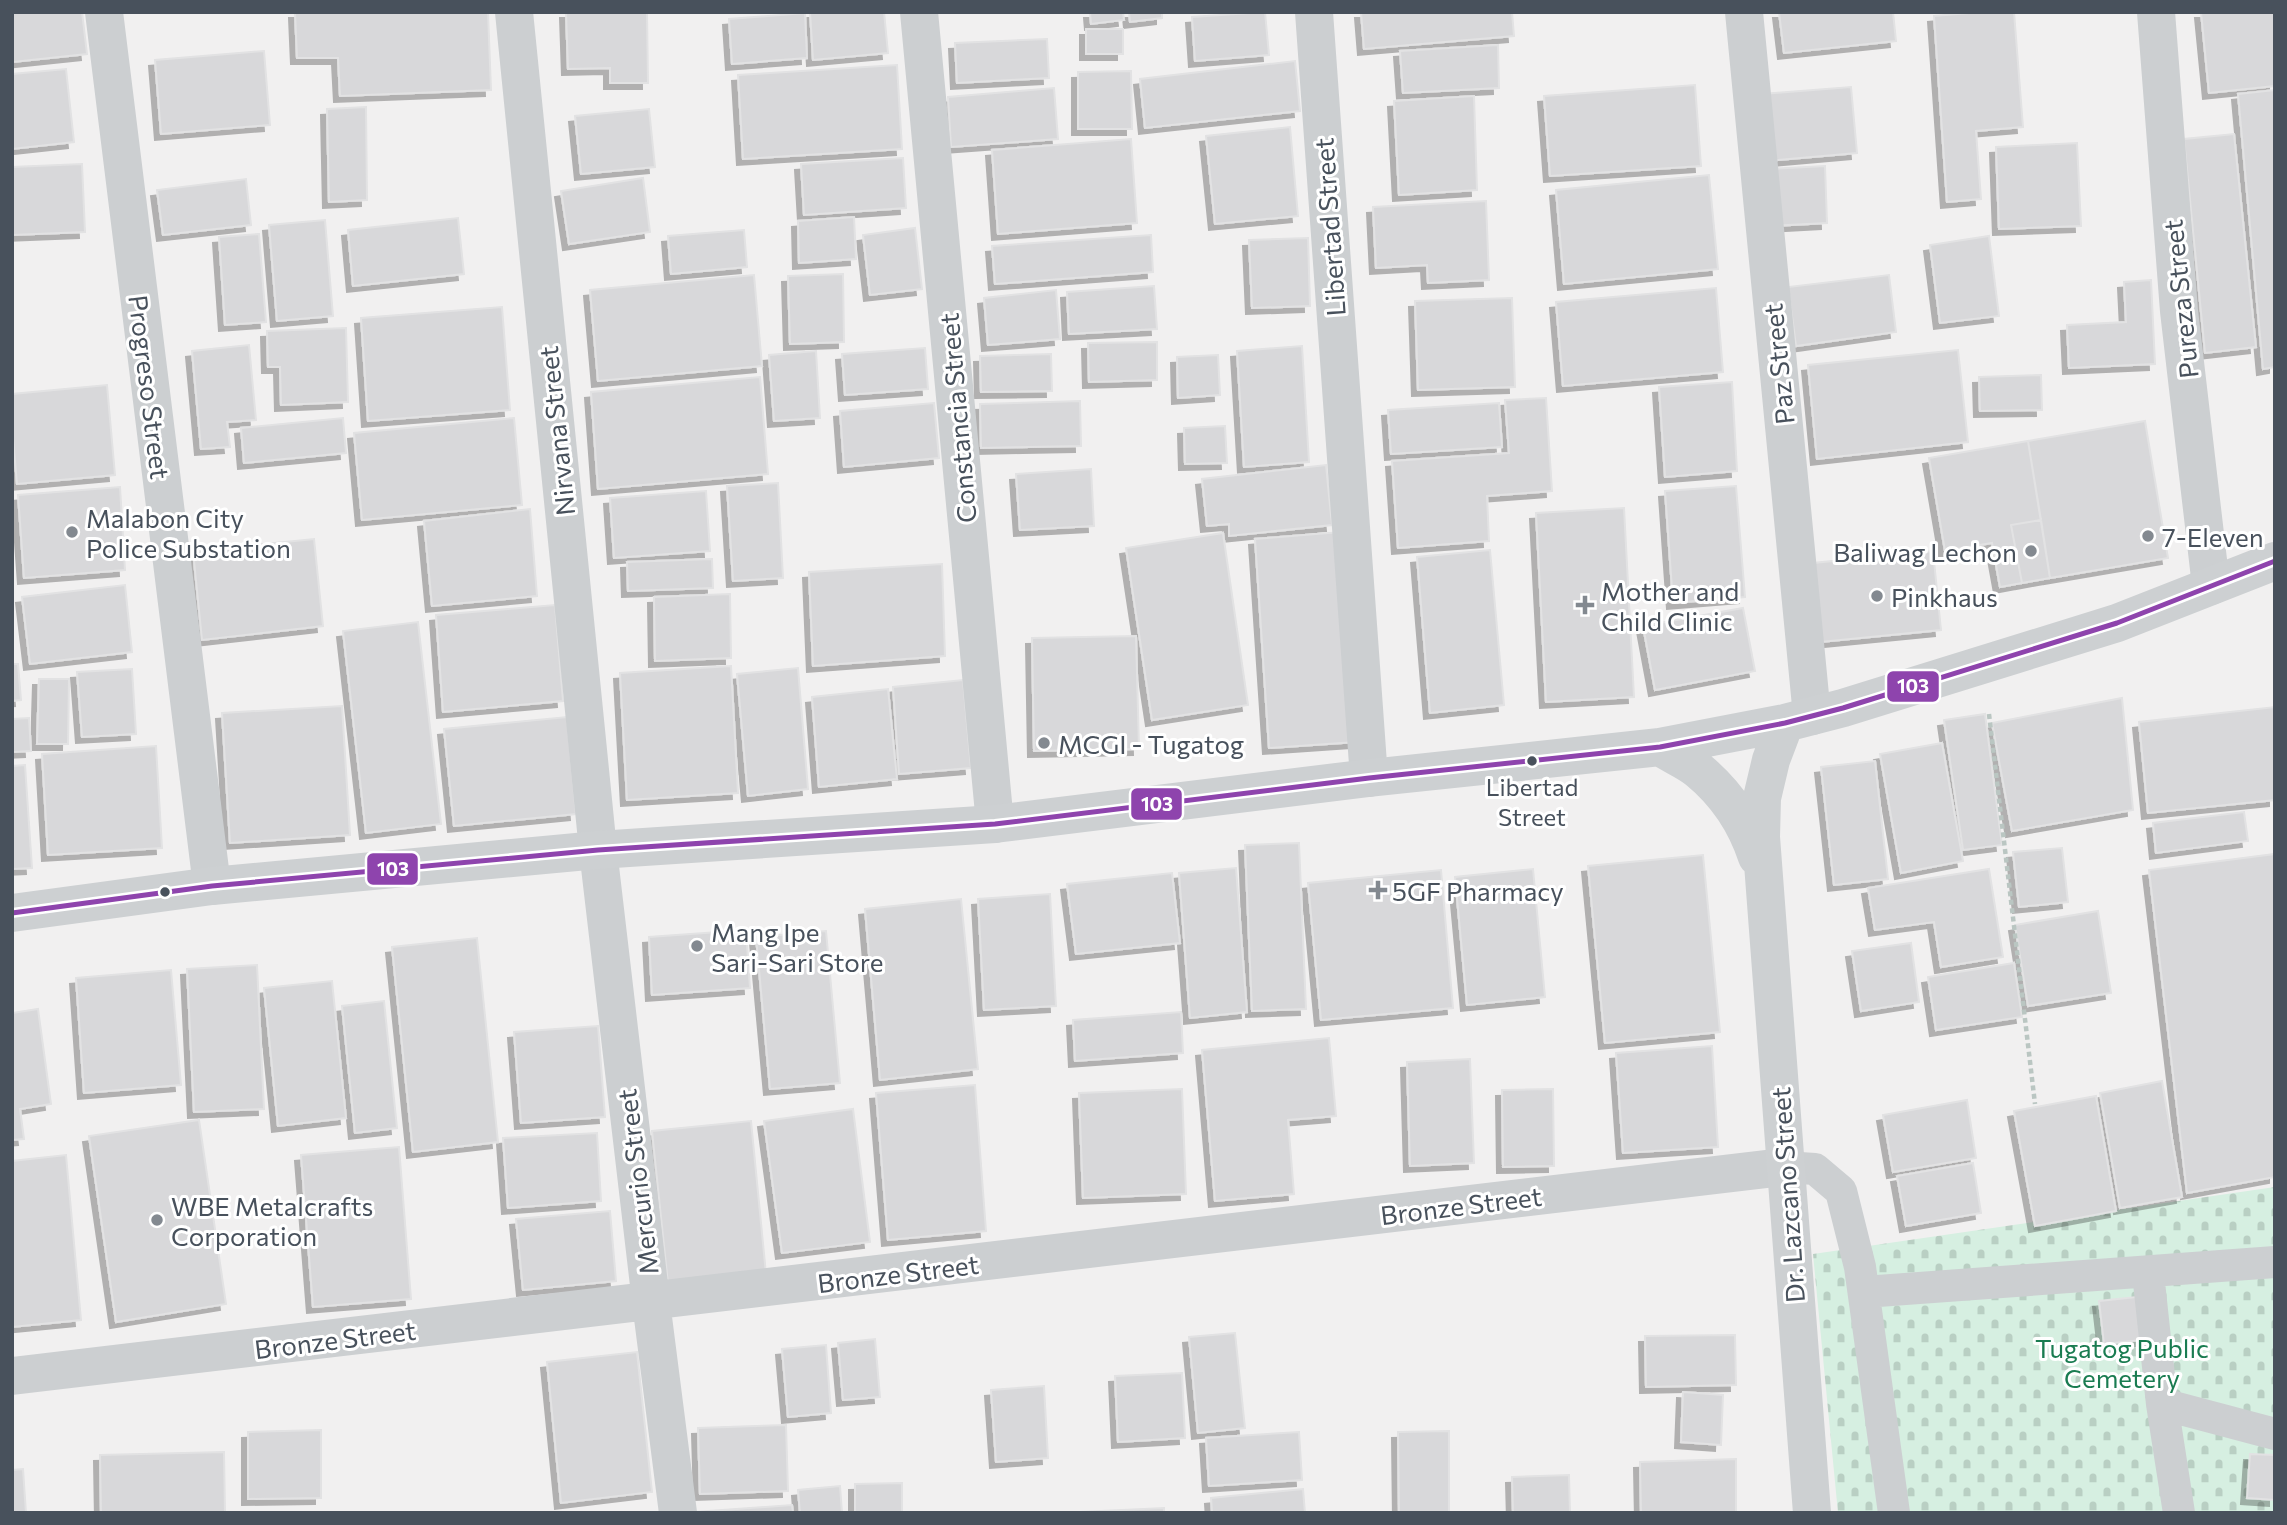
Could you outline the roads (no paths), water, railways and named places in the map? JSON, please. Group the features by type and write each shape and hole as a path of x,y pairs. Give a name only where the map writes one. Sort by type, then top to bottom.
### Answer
{"main road":[{"path":"12,913 212,886 598,850 995,824 1369,778 1660,747 1799,720 1983,665 2117,623 2275,561"},
{"name":"Dr. Lazcano Street","path":"1799,720 1771,760 1762,798 1761,837 1812,1513"},
{"name":"Dr. Lazcano Street","path":"1660,747 1697,769 1728,799 1751,836 1763,877"}],"street":[{"name":"Progreso Street","path":"104,12 212,886"},
{"name":"Nirvana Street","path":"514,12 598,850"},
{"name":"Constancia Street","path":"919,12 995,824"},
{"name":"Libertad Street","path":"1314,12 1369,778"},
{"name":"Paz Street","path":"1744,12 1799,720"},
{"name":"Pureza Street","path":"2156,12 2179,310 2211,586"},
{"name":"Mercurio Street","path":"598,850 678,1513"},
{"name":"Bronze Street","path":"12,1376 1784,1167"}],"lane":[{"path":"1784,1167 1815,1169 1841,1191 1860,1267 1894,1513"},
{"path":"1864,1292 2275,1262"},
{"path":"2148,1273 2162,1404 2179,1513"},
{"path":"2162,1404 2275,1434"}],"place":[{"name":"Malabon City Police Substation","path":"72,532"},
{"name":"7-Eleven","path":"2148,536"},
{"name":"Baliwag Lechon","path":"2031,551"},
{"name":"Pinkhaus","path":"1877,596"},
{"name":"Mother and Child Clinic","path":"1585,605"},
{"name":"MCGI - Tugatog","path":"1044,743"},
{"name":"Libertad Street","path":"1532,761"},
{"name":"5GF Pharmacy","path":"1378,890"},
{"name":"Mang Ipe Sari-Sari Store","path":"697,946"},
{"name":"WBE Metalcrafts Corporation","path":"157,1220"}],"park label":[{"name":"Tugatog Public Cemetery","path":"2122,1362"}]}
